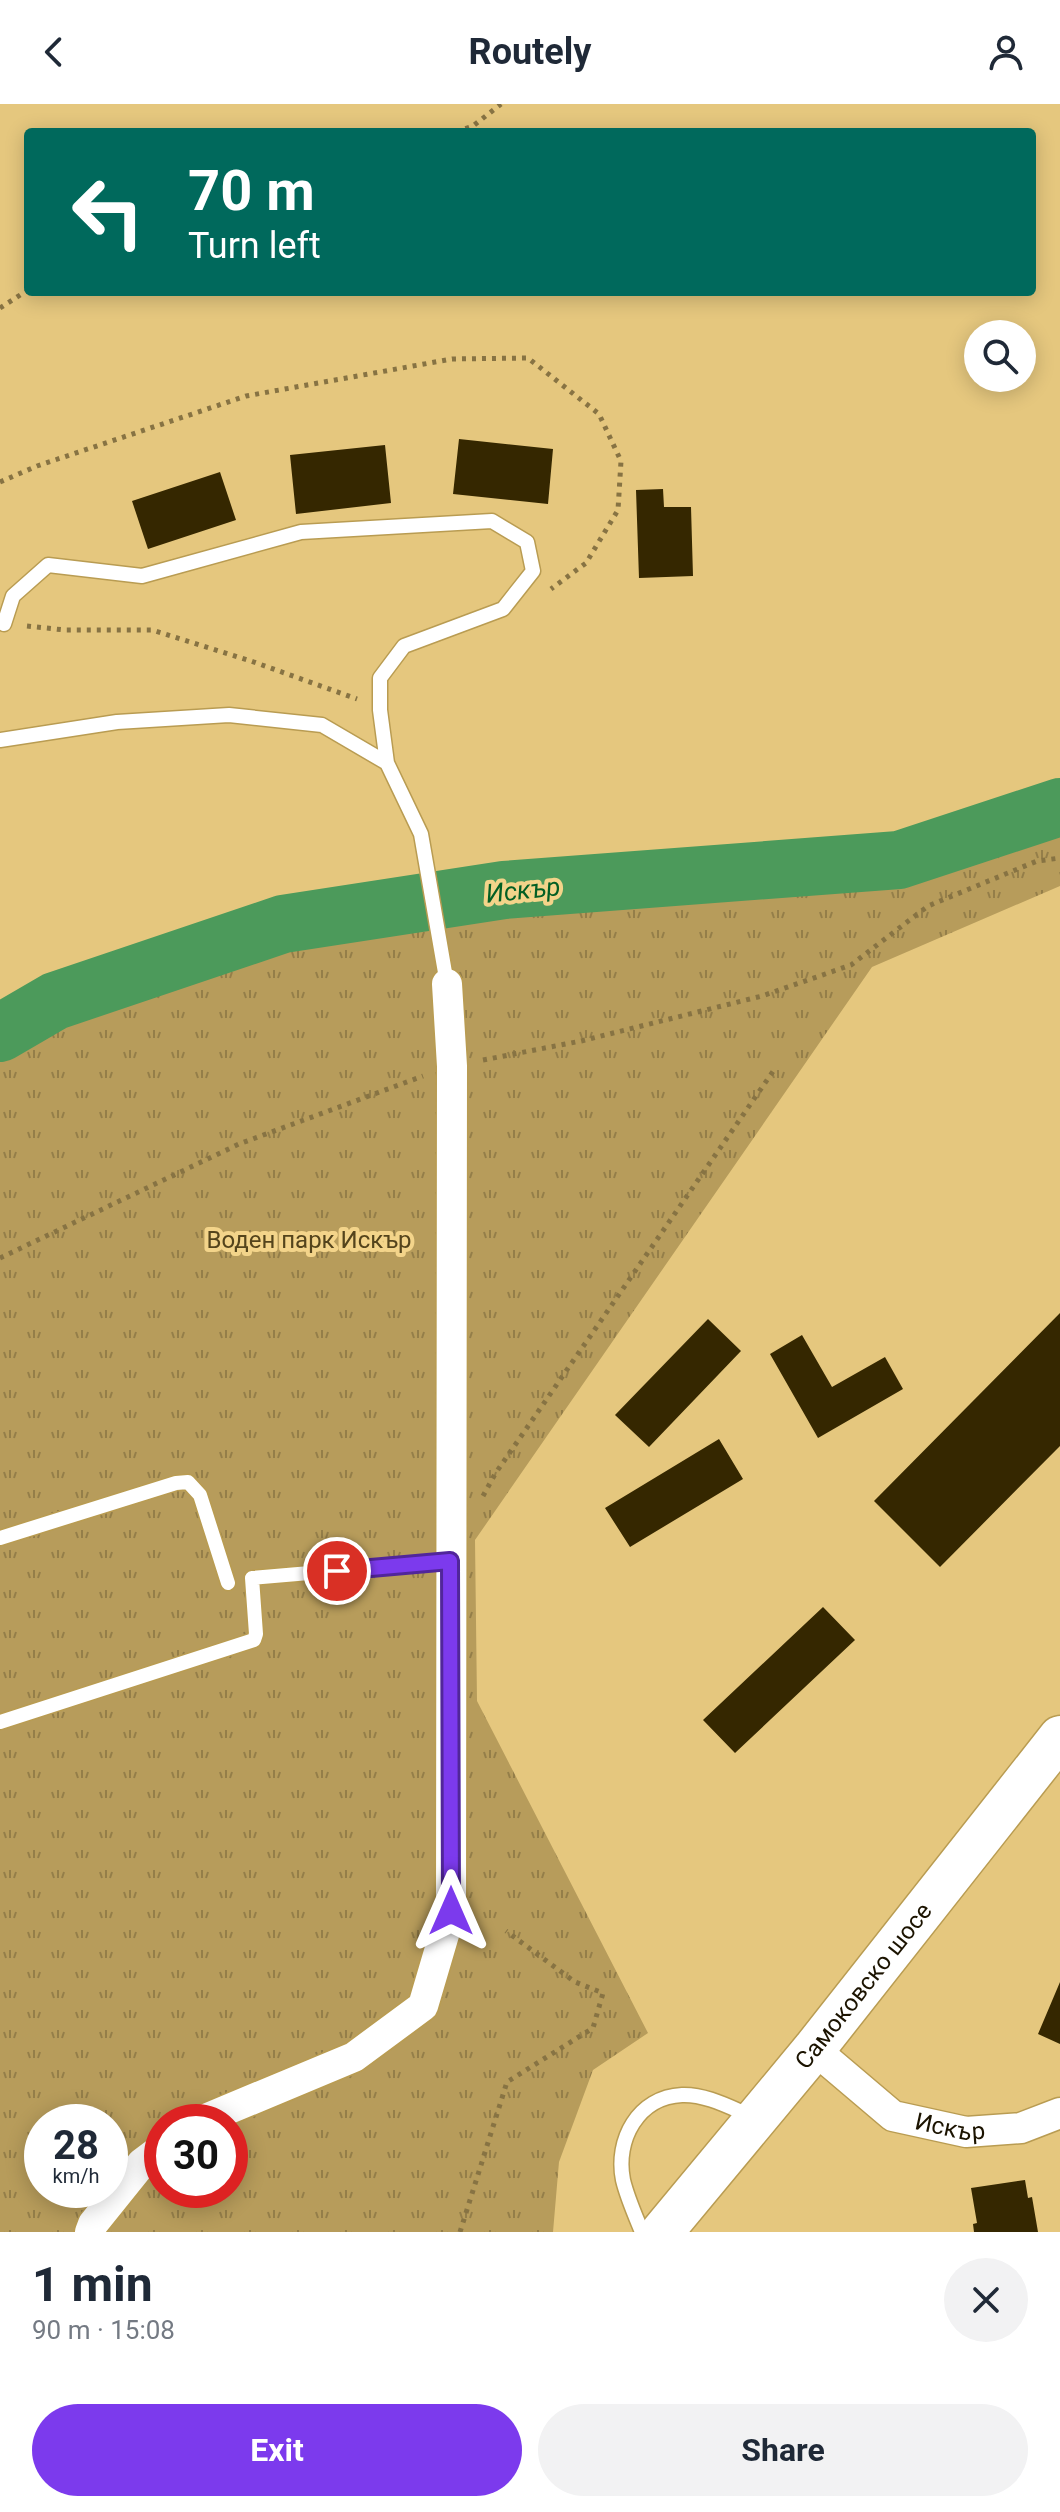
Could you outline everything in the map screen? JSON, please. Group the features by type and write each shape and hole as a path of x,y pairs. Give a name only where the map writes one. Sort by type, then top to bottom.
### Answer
{"main road":[{"name":"Самоковско шосе","path":"662,2232 814,2049 1060,1737"}],"street":[{"path":"241,2104 354,2057 423,2006 451,1911 452,1066 447,984"},
{"name":"Искър","path":"814,2049 893,2116 966,2132 1021,2128 1060,2113"},
{"path":"90,2232 93,2224 144,2162"}],"lane":[{"path":"4,624 13,596 48,565 142,576 301,532 492,521 527,542 533,571 503,609 404,646 380,678 380,710 387,763 421,834 447,984"},
{"path":"0,740 117,722 229,715 322,725 387,763"},
{"path":"0,1538 176,1483 188,1482 200,1495 228,1583"},
{"path":"0,1722 254,1640 252,1578 450,1561"},
{"path":"642,2232 623,2179 621,2150 628,2129 643,2112 661,2101 682,2095 713,2100 757,2119"}],"path":[{"path":"467,128 501,104"},
{"path":"0,308 24,293"},
{"path":"0,482 37,466 246,396 452,359 528,358 599,414 621,461 618,510 586,563 529,604 503,609"},
{"path":"4,624 65,630 152,630 251,661 380,710"},
{"path":"0,1258 239,1144 452,1066 581,1041 762,996 851,965 928,906 1037,861 1060,858"},
{"path":"482,1499 495,1474 774,1070"},
{"path":"460,2232 507,2082 593,2028 603,1993 575,1982 506,1931"}],"green space":[{"name":"Воден парк Искър","path":"1060,807 1060,886 872,967 475,1540 477,1701 648,2033 593,2070 559,2162 553,2232 0,2232 0,1033 55,1001 283,924 504,890 899,860"}],"building":[{"path":"459,439 553,449 548,504 453,494"},
{"path":"385,445 391,503 296,514 290,455"},
{"path":"220,472 236,520 148,549 132,501"},
{"path":"663,489 664,507 691,507 693,576 639,578 636,490"},
{"path":"1060,1313 1060,1446 940,1567 874,1501"},
{"path":"708,1319 741,1351 649,1447 615,1415"},
{"path":"802,1335 832,1387 885,1357 903,1389 818,1438 770,1354"},
{"path":"719,1439 743,1479 630,1547 605,1508"},
{"path":"823,1607 855,1640 735,1753 703,1720"},
{"path":"1060,1982 1060,2044 1038,2034"},
{"path":"1025,2180 1028,2198 1032,2197 1038,2232 974,2232 973,2224 977,2223 971,2188"}],"waterway":[{"name":"Искър","path":"0,1033 55,1001 283,924 504,890 899,860 1060,807"}],"route":[{"path":"337,1571 450,1561 451,1911"}]}
